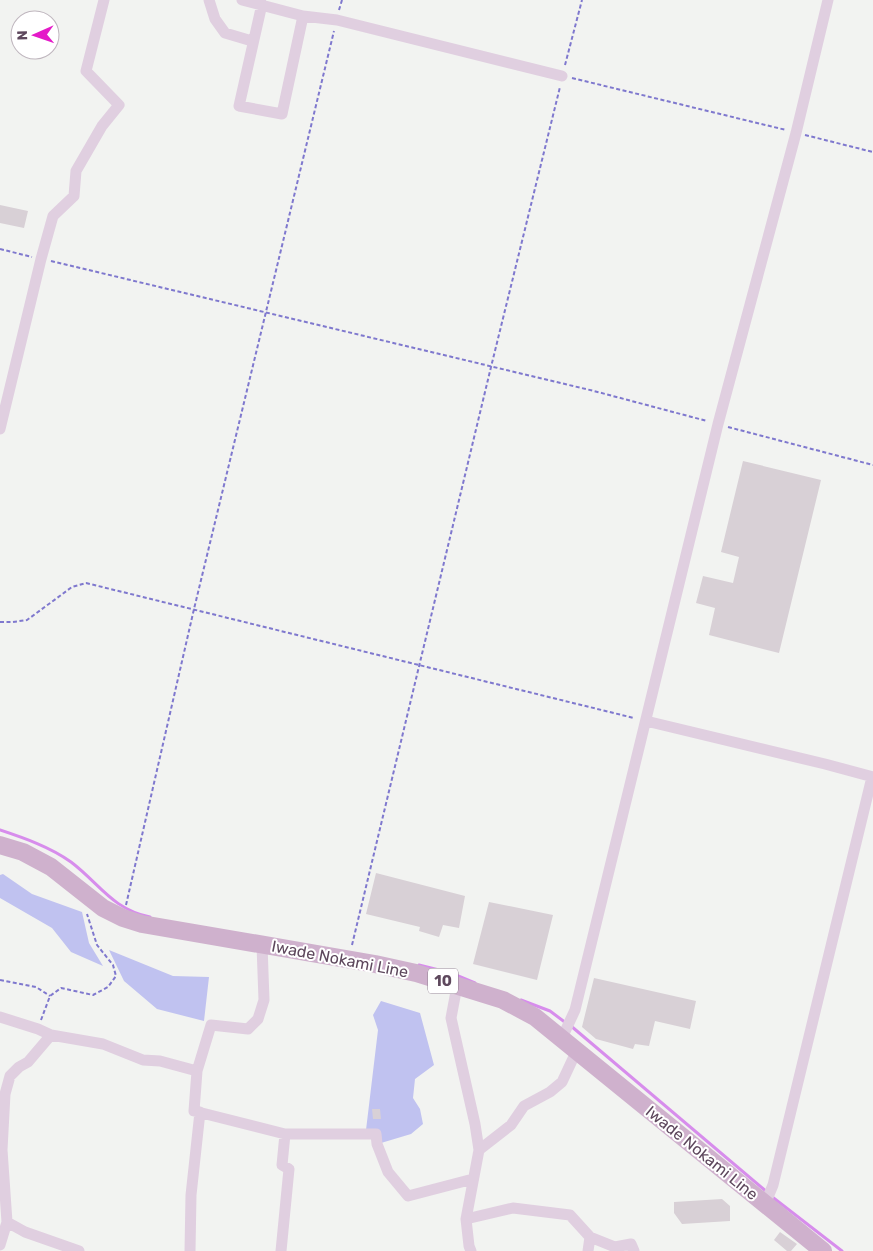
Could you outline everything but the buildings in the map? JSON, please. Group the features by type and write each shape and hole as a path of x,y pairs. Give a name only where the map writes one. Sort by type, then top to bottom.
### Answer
{"main road":[{"name":"Iwade Nokami Line","path":"0,845 23,852 51,867 103,908 142,924 416,973 503,1000 535,1017 562,1038 823,1251"}],"street":[{"path":"0,429 53,216 74,196 76,171 102,126 119,105 86,71 104,0"},
{"path":"209,0 216,19 225,33 252,41"},
{"path":"242,0 303,16 337,20 562,76"},
{"path":"562,1038 575,1010 718,424 796,132 828,0"},
{"path":"262,4 238,106 282,114 303,16"},
{"path":"646,721 873,777 773,1185 765,1204"},
{"path":"262,945 264,1000 258,1019 248,1029 211,1025 196,1071 194,1110 285,1134 376,1134 377,1144 388,1172 408,1196 473,1179"},
{"path":"457,986 451,1018 479,1150 466,1219 471,1251"},
{"path":"0,1016 51,1035 103,1044 143,1060 160,1061 196,1071"},
{"path":"0,1245 7,1222 2,1150 2,1094 10,1076 19,1067 28,1062 51,1035"},
{"path":"479,1150 511,1125 524,1106 550,1092 562,1082 577,1050"},
{"path":"190,1251 190,1195 200,1112"},
{"path":"282,1251 289,1169 282,1165 285,1134"},
{"path":"466,1219 513,1208 570,1215 590,1237 615,1249 631,1244 634,1251"},
{"path":"7,1222 26,1232 79,1251"},
{"path":"588,1251 590,1237"}],"path":[{"path":"348,960 582,0"},
{"path":"124,918 194,609 337,20"},
{"path":"562,76 873,152"},
{"path":"0,249 594,391 873,465"},
{"path":"0,622 27,620 72,587 86,583 646,721"},
{"path":"38,1029 50,996 61,988 93,995 108,987 116,976 113,965 97,945 85,907 87,895"},
{"path":"0,980 36,988 50,996"}],"shaded area":[{"path":"3,874 32,894 82,912 89,943 103,966 71,952 52,928 0,898 0,875"},
{"path":"109,950 173,976 209,977 204,1021 157,1009 124,981"},
{"path":"381,1001 420,1013 434,1065 415,1079 413,1098 420,1109 423,1124 411,1134 381,1143 366,1130 378,1030 373,1015"}],"waterway":[{"path":"0,830 37,843 63,857 81,870 116,902 137,913 150,917"},
{"path":"419,965 451,973 475,983"},
{"path":"521,1000 550,1011 566,1023"},
{"path":"571,1026 767,1192"},
{"path":"771,1196 842,1251"}]}
